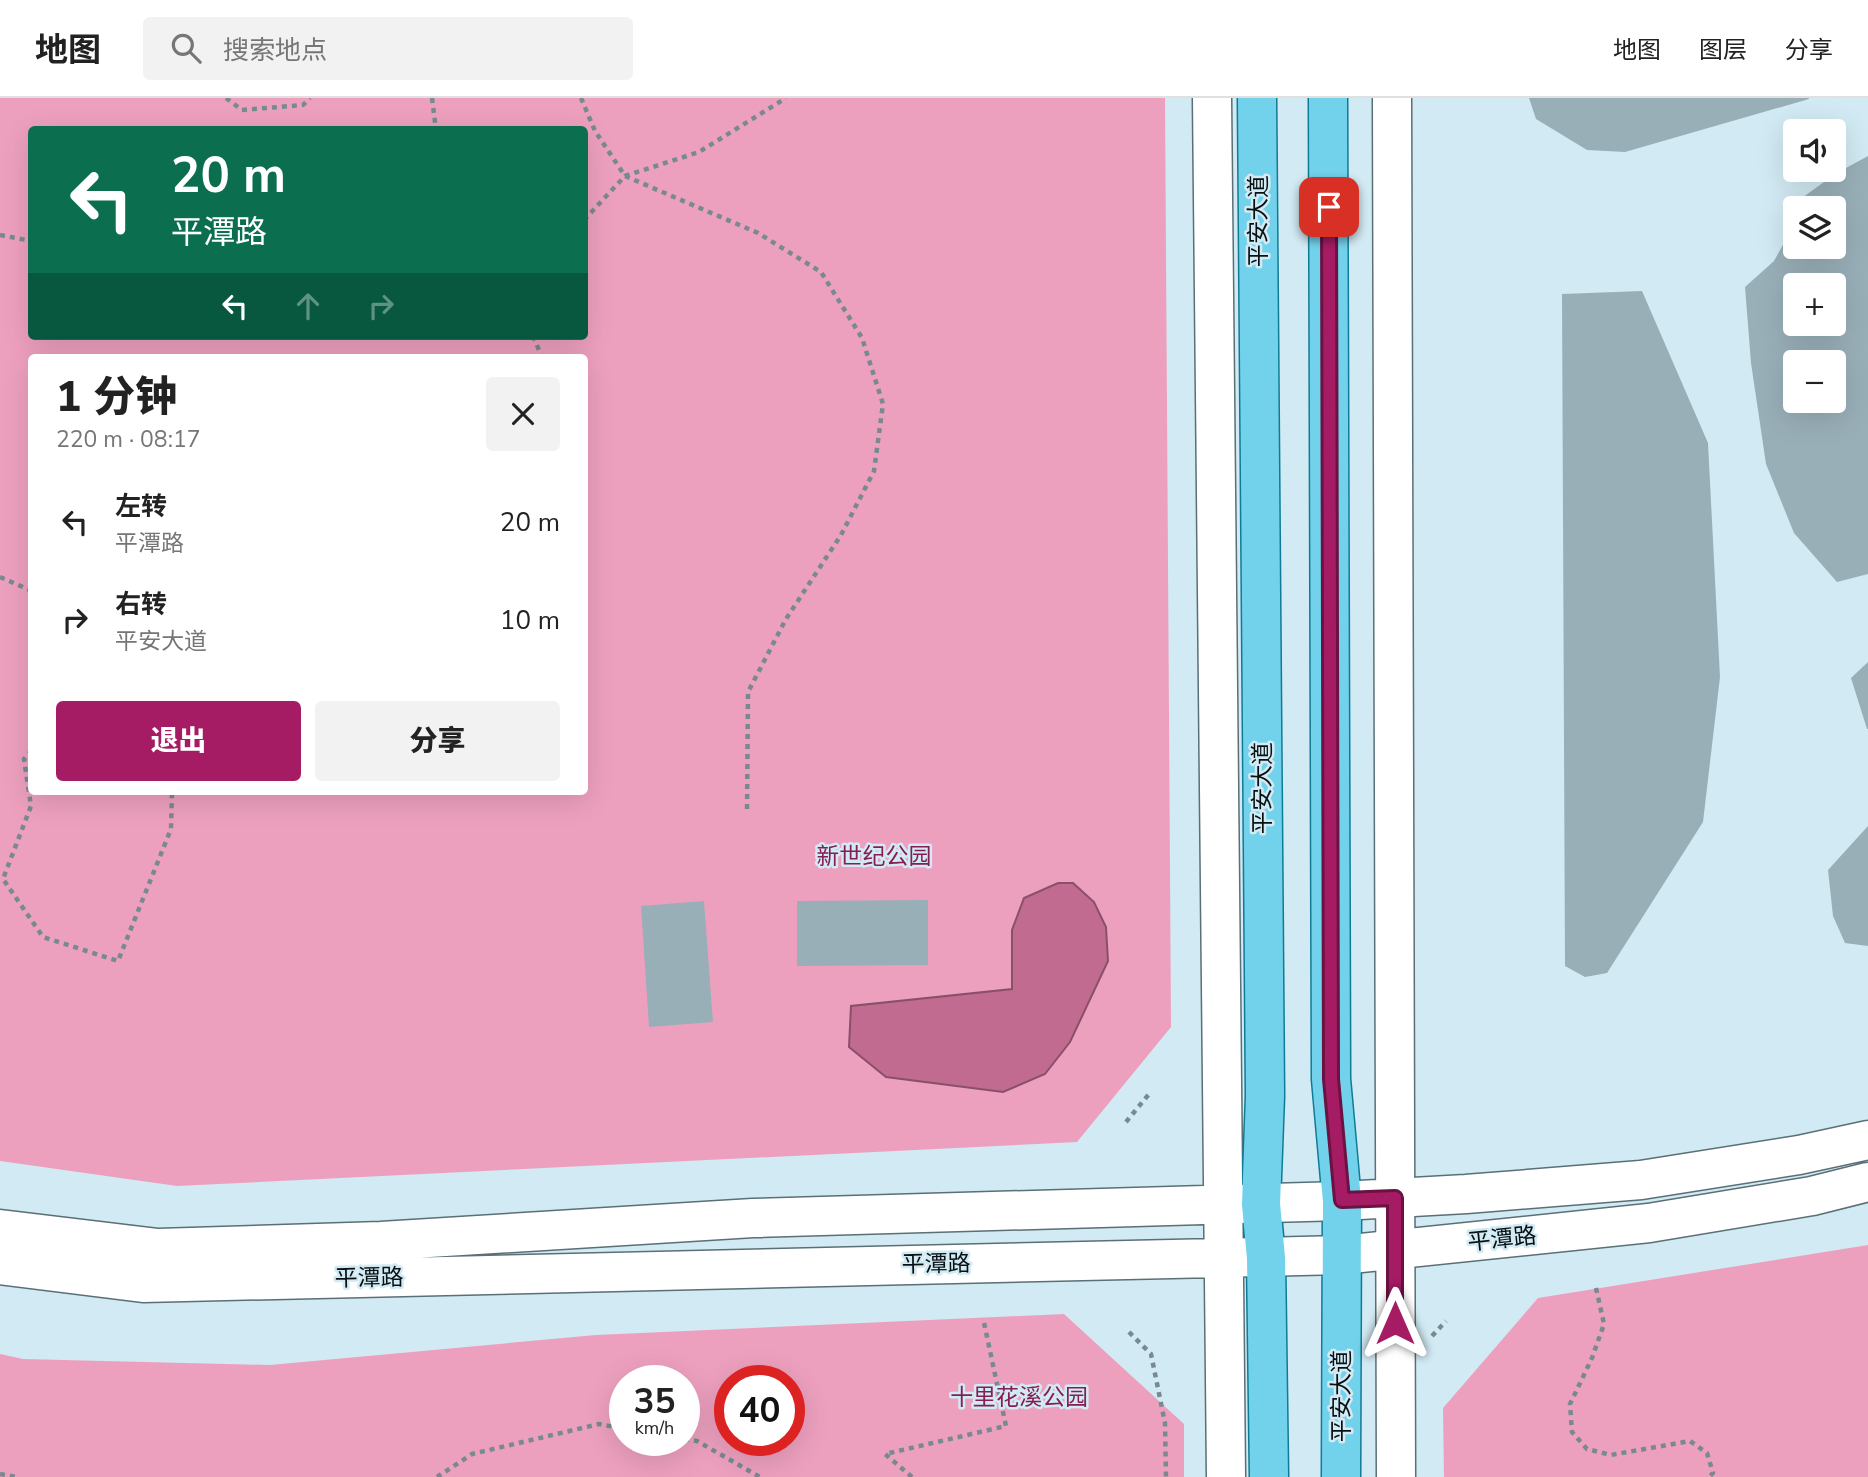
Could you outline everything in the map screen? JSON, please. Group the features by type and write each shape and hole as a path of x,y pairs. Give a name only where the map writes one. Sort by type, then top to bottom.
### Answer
{"main road":[{"name":"平安大道","path":"1212,98 1226,1477"},
{"name":"平安大道","path":"1256,98 1265,1096 1261,1204 1266,1258 1269,1477"},
{"name":"平安大道","path":"1328,98 1331,1079 1342,1200 1340,1477"},
{"path":"1392,98 1396,1477"},
{"name":"平潭路","path":"0,1229 158,1248 381,1241 752,1218 1261,1204 1466,1195 1641,1180 1798,1155 1868,1140"},
{"name":"平潭路","path":"0,1265 143,1283 1342,1255 1649,1223 1812,1196 1868,1182"}],"path":[{"path":"226,98 242,110 303,105 310,98"},
{"path":"432,98 436,126"},
{"path":"580,98 595,131 625,176 758,233 821,272 862,338 883,404 874,471 841,536 786,619 748,692 747,812"},
{"path":"588,216 625,176 699,152 786,98"},
{"path":"0,235 28,240"},
{"path":"0,577 28,589"},
{"path":"28,754 24,758 28,785"},
{"path":"29,795 31,806 3,879 43,937 118,961 170,829 172,795"},
{"path":"1126,1122 1149,1094"},
{"path":"1597,1288 1604,1324 1592,1358 1570,1404 1572,1432 1587,1448 1611,1455 1690,1441 1707,1453 1713,1473 1709,1477"},
{"path":"912,1477 885,1454 1006,1426 983,1318"},
{"path":"1129,1332 1151,1354 1164,1423 1166,1477"},
{"path":"437,1477 472,1454 599,1424 609,1426"},
{"path":"700,1443 760,1477"},
{"path":"0,1474 17,1477"}],"green space":[{"name":"新世纪公园","path":"0,98 1165,98 1171,1027 1077,1142 177,1186 0,1161"},
{"path":"1868,1245 1868,1477 1444,1477 1443,1408 1538,1298"},
{"name":"十里花溪公园","path":"1064,1314 1184,1424 1184,1477 0,1477 0,1354 23,1359 270,1365 596,1335"}],"shaded area":[{"path":"1058,883 1073,883 1094,902 1106,927 1108,961 1070,1042 1045,1074 1003,1092 886,1077 849,1047 851,1006 1012,989 1012,930 1024,898"}],"building":[{"path":"1529,98 1809,99 1625,152 1587,150 1536,119"},
{"path":"1868,156 1868,574 1837,582 1794,533 1766,464 1751,363 1745,287 1774,261 1783,245 1783,259 1846,259 1846,196 1805,196 1824,182 1846,182 1846,168"},
{"path":"1642,291 1708,443 1720,677 1703,822 1607,973 1585,977 1565,966 1562,294"},
{"path":"1868,662 1868,729 1867,729 1851,678"},
{"path":"1868,826 1868,946 1845,943 1833,916 1828,870"},
{"path":"928,900 928,965 797,966 797,901"},
{"path":"704,901 713,1022 649,1027 641,906"}],"route":[{"path":"1329,207 1331,1079 1342,1200 1395,1198 1395,1323"}]}
